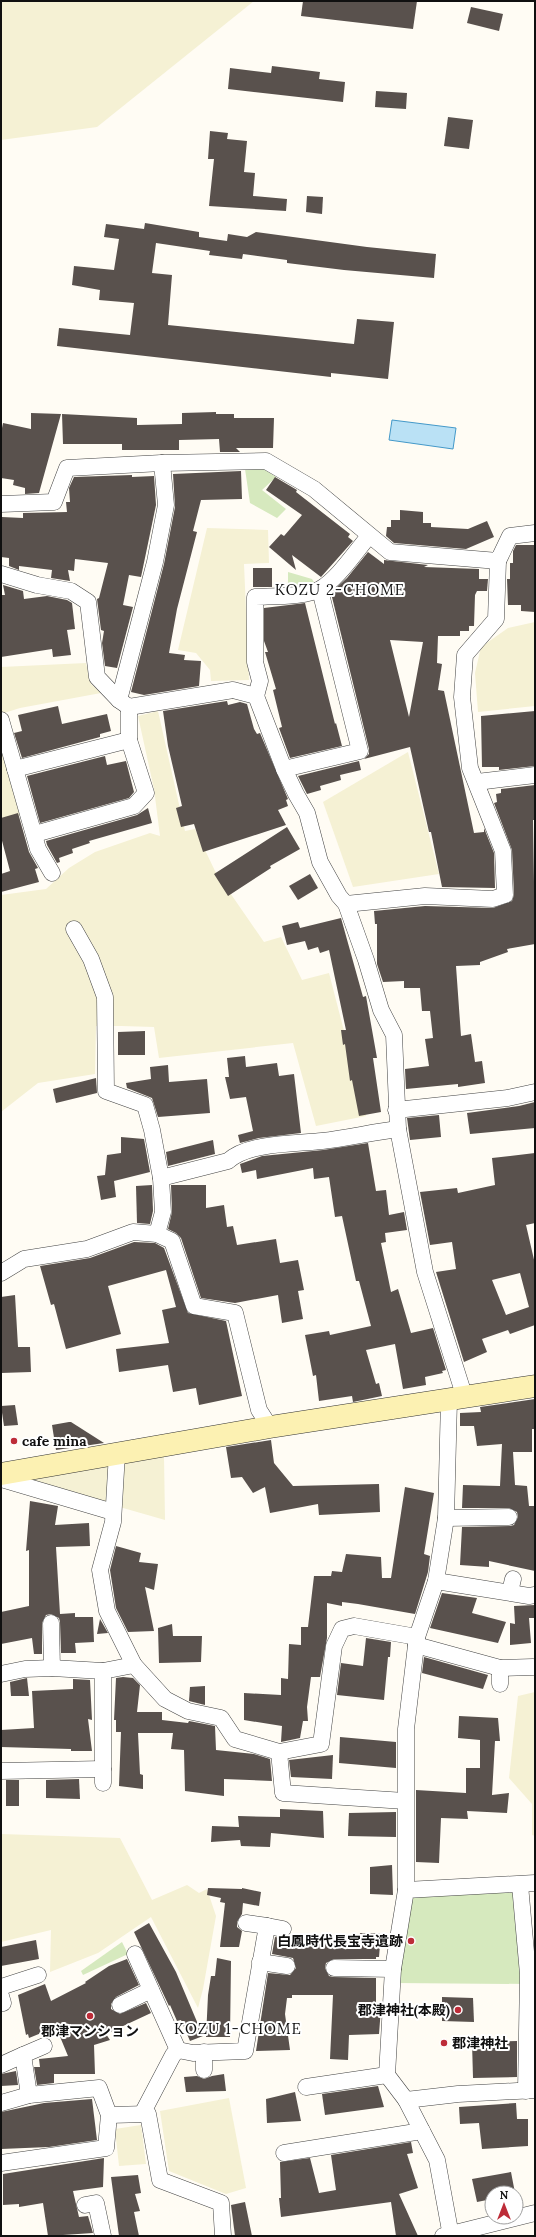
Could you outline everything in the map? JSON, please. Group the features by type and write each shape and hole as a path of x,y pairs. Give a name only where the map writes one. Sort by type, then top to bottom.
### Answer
{"street":[{"path":"1,504 54,502 67,468 162,463 266,461 314,490 390,552 498,561"},
{"path":"35,834 134,806 146,793 129,740 124,703 166,505 162,463"},
{"path":"346,904 425,896 493,899 505,895 503,851 477,782 470,768 462,697 465,655 496,619 498,561 510,536 535,533"},
{"path":"369,536 320,590 285,596 255,597 255,662 260,681 256,696 284,769 307,813 320,862 339,896 346,904 366,960 381,1010 394,1035 398,1129 425,1272 457,1399 446,1518 436,1581 417,1641 406,1729 404,1801 406,1890 393,1969 387,2075 406,2100 437,2160 448,2235 535,2213"},
{"path":"1,574 37,585 71,591 88,602 97,677 124,703"},
{"path":"284,769 360,751 320,590"},
{"path":"124,703 233,690 256,696"},
{"path":"1,720 35,834 38,849 52,873"},
{"path":"15,769 129,740"},
{"path":"477,782 535,775"},
{"path":"74,928 91,959 105,997 106,1091 145,1105 152,1130 161,1178 163,1212 157,1234"},
{"path":"396,1110 508,1098 535,1092"},
{"path":"161,1178 228,1161 235,1154 281,1143 322,1141 398,1129"},
{"path":"1,1273 24,1259 87,1249 133,1232 157,1234 172,1241 194,1306 235,1313 259,1410 270,1428"},
{"path":"1,1474 117,1453 535,1386"},
{"path":"117,1453 113,1522 100,1570 107,1611 134,1665 165,1699 188,1711 221,1718 235,1738 279,1752 321,1744 334,1646 342,1629 354,1626 417,1641 500,1676 533,1667"},
{"path":"1,1479 113,1512"},
{"path":"446,1518 509,1517"},
{"path":"436,1581 512,1586 530,1596 535,1595"},
{"path":"51,1623 52,1668"},
{"path":"1,1674 25,1669 52,1668 103,1672 134,1665"},
{"path":"2,1775 103,1776 103,1672"},
{"path":"279,1752 283,1793 404,1801"},
{"path":"406,1890 527,1884 531,2090 458,2094 406,2100"},
{"path":"246,1923 283,1929"},
{"path":"142,2114 173,2055 178,2050 204,2052 245,2051 267,1926"},
{"path":"135,1954 178,2050"},
{"path":"260,1962 287,1966"},
{"path":"334,1968 393,1969"},
{"path":"1,1987 38,1975"},
{"path":"120,2005 151,1990"},
{"path":"1,2065 44,2046"},
{"path":"204,2052 204,2070"},
{"path":"23,2055 29,2095"},
{"path":"306,2087 387,2075"},
{"path":"1,2103 29,2095 99,2088 109,2115 106,2148 1,2163"},
{"path":"109,2115 148,2114 160,2180 221,2203 223,2236"},
{"path":"284,2153 422,2131"},
{"path":"96,2203 103,2236"}],"shaded area":[{"path":"1,1 254,1 97,127 1,140"},
{"path":"207,528 268,530 269,563 244,564 249,680 211,681 210,670 196,653 178,650"},
{"path":"535,622 535,706 478,712 475,673 481,647 508,628"},
{"path":"86,663 91,684 101,693 20,708 1,714 1,667"},
{"path":"158,711 185,831 195,829 215,871 264,942 281,937 302,980 329,973 366,1116 316,1126 293,1043 159,1058 154,1027 121,1026 96,1026 95,1074 38,1083 1,1112 1,895 46,889 69,868 95,852 150,833 160,836 154,789 138,716"},
{"path":"1,731 24,814 1,822"},
{"path":"408,752 439,874 353,887 323,802"},
{"path":"164,1456 165,1520 22,1479"},
{"path":"535,1692 535,1836 532,1835 532,1804 509,1778 518,1696"},
{"path":"1,1834 120,1838 152,1900 187,1885 199,1893 207,1889 216,1916 203,1989 198,2008 151,1917 98,1953 50,1972 51,1930 1,1942"},
{"path":"229,2098 246,2188 226,2194 169,2171 160,2111"},
{"path":"141,2125 146,2164 119,2166 115,2129"}],"green space":[{"path":"262,468 276,477 262,490 286,509 277,518 250,503 245,469"},
{"path":"288,572 312,579 317,587 288,593"},
{"path":"520,1885 526,1984 395,1983 406,1890"},
{"path":"122,1942 128,1954 83,1975 81,1971"}],"water":[{"path":"392,420 456,428 453,449 389,440"}],"building":[{"path":"303,1 417,1 413,29 301,16"},
{"path":"471,7 503,14 499,31 467,23"},
{"path":"272,66 320,72 319,79 345,82 343,102 228,89 230,68 271,73"},
{"path":"376,91 407,93 406,109 375,107"},
{"path":"448,117 473,120 469,149 444,146"},
{"path":"210,131 228,133 227,139 247,141 244,172 255,173 253,196 287,199 286,211 209,206 214,159 208,159"},
{"path":"307,196 323,197 322,214 306,212"},
{"path":"145,223 199,232 199,237 227,241 228,234 247,237 256,232 367,247 436,254 434,278 287,263 287,260 243,254 242,259 209,255 210,251 156,243 152,273 172,275 168,325 354,344 357,319 394,322 388,379 331,373 331,377 57,346 59,328 130,335 134,303 99,300 100,290 72,285 74,266 114,270 119,239 104,237 106,224 144,229"},
{"path":"216,412 216,414 234,414 234,418 274,418 273,448 236,448 240,452 220,452 219,439 179,440 179,450 122,450 122,444 63,444 62,414 137,418 137,425 182,424 182,413"},
{"path":"31,413 61,414 39,493 25,494 25,488 13,485 14,480 1,478 1,433 3,423 31,429"},
{"path":"241,471 242,499 201,500 193,531 197,532 177,609 169,653 185,655 184,660 201,661 199,686 144,695 131,692 164,564 175,507 173,474"},
{"path":"132,475 132,477 154,476 156,505 141,577 129,575 123,605 133,607 117,668 105,666 102,643 104,631 101,630 97,599 99,598 108,563 75,559 74,571 68,570 70,581 51,578 52,570 19,566 19,570 9,566 9,558 1,557 2,517 23,518 23,513 67,512 66,502 70,502 69,488 74,477"},
{"path":"275,477 297,490 296,492 350,534 348,537 353,541 321,577 292,555 296,570 269,547 281,534 284,536 302,515 266,490"},
{"path":"400,510 423,512 423,523 431,523 431,527 468,529 487,521 494,537 466,549 394,543 386,536 387,527 391,527 391,520 400,520"},
{"path":"516,545 535,545 535,612 521,611 521,605 508,605 507,579 510,579 510,563 513,563 513,551"},
{"path":"368,552 384,564 384,560 428,565 424,567 479,569 479,591 477,591 475,595 474,626 469,626 469,631 460,631 460,636 438,636 437,663 442,664 438,690 444,691 474,833 484,832 484,828 494,853 495,888 442,887 431,832 429,832 410,747 364,759 369,754 369,749 331,593 347,578","holes":["390,640 423,642 409,717"]},
{"path":"253,568 272,568 272,587 253,587"},
{"path":"479,579 488,579 487,591 479,591"},
{"path":"3,585 23,591 24,599 47,596 67,600 72,603 75,629 67,630 71,655 53,657 52,649 1,657 1,595 5,595"},
{"path":"305,603 335,724 336,723 342,746 290,758 279,728 282,727 273,690 276,689 265,652 268,652 264,641 264,608"},
{"path":"227,701 228,705 240,702 247,704 254,729 257,734 260,733 288,799 286,800 288,806 278,810 286,825 203,852 194,824 181,827 176,808 182,806 168,746 163,711"},
{"path":"58,706 62,724 107,714 111,731 100,734 100,737 22,758 14,733 22,731 18,715"},
{"path":"535,711 535,766 499,770 499,767 482,767 481,716"},
{"path":"105,756 107,765 126,761 134,792 129,798 40,823 27,776"},
{"path":"359,761 361,770 340,775 341,780 320,786 321,790 307,794 298,776"},
{"path":"535,785 535,820 533,820 535,944 507,949 508,952 480,962 480,965 456,966 461,1036 471,1034 475,1062 482,1061 485,1083 458,1087 458,1084 406,1089 405,1069 429,1066 425,1039 433,1038 430,1011 422,1011 420,988 404,988 404,981 383,982 377,964 377,924 375,924 374,911 425,906 493,908 512,901 514,895 512,850 494,803 497,802 496,794 501,793 501,789"},
{"path":"148,808 152,823 89,841 90,843 72,849 73,853 59,858 60,862 57,863 47,845 46,841 137,815"},
{"path":"18,813 29,852 38,868 35,869 39,882 1,892 1,874 10,871 1,837 1,818"},
{"path":"287,827 300,849 270,866 271,868 228,896 214,874"},
{"path":"310,874 318,888 298,900 289,886"},
{"path":"341,918 363,997 366,996 377,1058 373,1058 381,1112 359,1116 352,1080 350,1081 345,1044 343,1045 341,1030 346,1030 329,950 320,953 318,947 308,950 305,941 287,945 282,926 298,922 300,928"},
{"path":"145,1031 145,1055 118,1055 118,1032"},
{"path":"245,1056 246,1067 277,1063 279,1076 294,1074 301,1133 259,1138 240,1143 238,1135 253,1131 246,1097 230,1099 225,1077 229,1077 227,1058"},
{"path":"168,1065 169,1082 207,1079 210,1113 158,1117 152,1098 127,1088 126,1083 151,1079 150,1067"},
{"path":"96,1078 97,1093 56,1103 53,1089"},
{"path":"535,1102 535,1128 470,1134 467,1113 519,1106"},
{"path":"439,1115 441,1137 410,1140 407,1118"},
{"path":"121,1137 144,1139 150,1172 114,1181 116,1197 101,1200 97,1176 105,1175 107,1155 121,1153"},
{"path":"213,1140 215,1154 168,1166 166,1152"},
{"path":"368,1143 376,1191 386,1190 389,1215 404,1212 407,1230 385,1233 386,1242 381,1243 391,1292 398,1289 411,1333 433,1328 446,1370 442,1371 443,1373 425,1377 426,1385 403,1389 395,1344 366,1350 376,1384 379,1383 382,1396 353,1402 352,1396 319,1401 316,1375 313,1376 305,1335 329,1331 330,1335 371,1326 359,1281 356,1281 342,1216 335,1217 329,1177 314,1179 313,1168 257,1179 256,1170 242,1173 240,1164 262,1156 323,1150"},
{"path":"535,1153 535,1223 526,1225 535,1264 535,1325 510,1334 508,1330 482,1339 487,1352 464,1362 436,1272 456,1269 452,1242 430,1245 420,1192 457,1188 458,1193 495,1185 492,1158","holes":["520,1273 529,1307 506,1315 492,1280"]},
{"path":"152,1185 153,1211 150,1224 137,1223 136,1186"},
{"path":"171,1185 206,1185 206,1208 224,1205 227,1227 233,1226 237,1245 276,1239 280,1263 298,1260 304,1290 298,1291 303,1319 282,1323 278,1295 235,1303 201,1298 181,1238 176,1233 168,1229 172,1212"},
{"path":"134,1242 155,1243 164,1248 188,1313 226,1321 242,1396 199,1405 196,1388 173,1392 168,1365 119,1372 116,1349 169,1343 162,1310 176,1307 166,1270 108,1286 121,1334 66,1349 54,1304 51,1305 40,1266 90,1258"},
{"path":"15,1295 18,1347 30,1347 31,1372 1,1373 1,1297"},
{"path":"535,1399 535,1429 532,1429 532,1452 513,1452 515,1485 527,1486 529,1506 535,1506 535,1571 489,1561 489,1567 460,1565 462,1527 510,1526 514,1525 518,1517 517,1512 509,1508 462,1508 463,1485 500,1486 502,1444 477,1446 474,1426 460,1426 460,1413 481,1412 480,1407"},
{"path":"15,1405 18,1425 4,1426 1,1406"},
{"path":"69,1422 104,1443 56,1450 52,1425"},
{"path":"271,1440 274,1463 293,1486 379,1484 380,1512 319,1515 318,1504 270,1513 265,1487 253,1493 242,1477 231,1478 226,1447"},
{"path":"405,1487 434,1493 424,1554 430,1556 428,1572 415,1614 342,1602 342,1606 327,1603 327,1638 320,1677 311,1677 307,1707 308,1721 303,1721 300,1738 281,1742 282,1726 244,1720 244,1693 281,1695 281,1678 288,1679 289,1644 301,1645 301,1627 308,1627 314,1576 331,1576 332,1571 342,1572 346,1554 381,1557 382,1578 391,1578"},
{"path":"30,1501 58,1506 55,1525 89,1523 90,1546 56,1547 60,1614 75,1613 75,1617 93,1617 94,1642 75,1643 76,1653 61,1653 59,1618 51,1614 46,1615 42,1623 42,1654 34,1654 32,1638 1,1644 1,1612 29,1606 29,1550 26,1551"},
{"path":"116,1546 141,1553 139,1562 158,1564 154,1590 145,1587 154,1631 128,1632 116,1608 110,1570"},
{"path":"442,1593 477,1598 472,1613 506,1622 498,1643 430,1628"},
{"path":"535,1605 535,1618 529,1618 531,1643 510,1645 510,1623 515,1624 514,1606"},
{"path":"100,1619 108,1633 97,1634"},
{"path":"172,1624 173,1636 202,1636 201,1662 159,1663 158,1628"},
{"path":"366,1638 391,1642 384,1700 337,1695 341,1663 363,1666"},
{"path":"424,1657 488,1675 483,1689 422,1673"},
{"path":"27,1678 29,1696 11,1696 10,1682"},
{"path":"116,1678 133,1678 140,1685 137,1712 162,1712 162,1720 188,1723 189,1721 215,1726 216,1750 254,1754 270,1759 272,1781 224,1779 224,1796 185,1791 184,1750 171,1749 173,1733 138,1733 140,1774 143,1775 143,1789 119,1786 121,1732 116,1732 116,1720 114,1720"},
{"path":"73,1679 90,1680 92,1720 88,1719 92,1751 1,1747 1,1730 34,1728 32,1691 73,1689"},
{"path":"205,1686 205,1705 189,1701 190,1687"},
{"path":"459,1716 498,1718 500,1741 495,1741 492,1795 509,1793 507,1813 467,1811 468,1819 441,1818 439,1863 416,1862 416,1790 466,1793 466,1768 480,1768 480,1740 458,1738"},
{"path":"340,1737 396,1742 396,1768 339,1763"},
{"path":"333,1755 332,1779 291,1777 289,1760"},
{"path":"79,1779 80,1799 46,1798 46,1780"},
{"path":"6,1780 19,1780 19,1806 6,1806"},
{"path":"280,1809 323,1811 324,1838 271,1833 270,1847 241,1846 240,1840 211,1842 212,1826 239,1827 238,1816 280,1817"},
{"path":"396,1812 396,1837 348,1836 349,1813"},
{"path":"392,1865 393,1895 370,1894 370,1867"},
{"path":"208,1888 242,1888 261,1892 259,1906 243,1903 242,1914 237,1922 237,1927 242,1931 239,1947 220,1947 225,1903 220,1902 221,1898 207,1895"},
{"path":"149,1923 176,1972 203,2036 190,2041 181,2020 177,2021 170,2005 169,2006 134,1932"},
{"path":"360,1933 381,1933 379,1957 376,1957 376,1959 334,1959 326,1963 325,1968 329,1976 333,1977 376,1978 376,2008 381,2008 379,2034 349,2035 348,2060 330,2059 333,1995 292,1995 292,1998 287,1998 285,2014 290,2050 256,2051 268,1973 290,1975 296,1968 293,1958 272,1954 275,1937 282,1938 289,1936 359,1942"},
{"path":"36,1940 39,1959 1,1966 1,1947"},
{"path":"217,1958 231,1961 230,2037 206,2037 208,1995 211,1976 215,1976"},
{"path":"127,1959 139,1985 116,1997 111,2004 111,2009 120,2014 146,2003 151,2013 106,2034 110,2040 94,2045 95,2074 54,2074 54,2083 37,2085 34,2067 40,2067 39,2059 68,2056 56,2027 29,2038 28,2034 26,2035 18,1995 45,1984 51,2001 86,1983 85,1982 109,1966"},
{"name":"郡津神社(本殿)","path":"442,1997 473,1998 474,2022 442,2021"},
{"path":"517,2041 517,2077 473,2078 472,2042"},
{"path":"16,2071 18,2085 1,2086 1,2074"},
{"path":"224,2074 226,2091 186,2092 184,2077 197,2076 204,2079"},
{"path":"378,2086 384,2107 325,2115 322,2094"},
{"path":"295,2092 301,2121 267,2123 266,2099"},
{"path":"92,2099 97,2140 49,2147 1,2149 1,2112 44,2103"},
{"path":"516,2103 517,2119 528,2119 528,2146 482,2149 479,2123 460,2124 459,2107"},
{"path":"411,2142 413,2153 407,2154 418,2188 399,2194 418,2236 396,2236 391,2202 281,2217 279,2198 281,2198 280,2162 310,2158 319,2193 336,2190 331,2155"},
{"path":"104,2158 103,2187 73,2191 79,2217 88,2216 93,2233 48,2236 43,2203 19,2207 19,2204 3,2205 3,2174"},
{"path":"511,2172 513,2185 484,2185 484,2201 477,2202 472,2179"},
{"path":"138,2175 141,2193 135,2194 140,2211 134,2212 139,2236 119,2236 111,2177"},
{"path":"245,2202 252,2236 235,2236 231,2205"}],"place":[{"name":"cafe mina","path":"14,1441"},
{"name":"白鳳時代長宝寺遺跡","path":"411,1941"},
{"name":"郡津神社(本殿)","path":"458,2010"},
{"name":"郡津マンション","path":"90,2016"},
{"name":"郡津神社","path":"444,2043"}],"district":[{"name":"KOZU 2-CHOME","path":"340,590"},
{"name":"KOZU 1-CHOME","path":"238,2029"}]}
